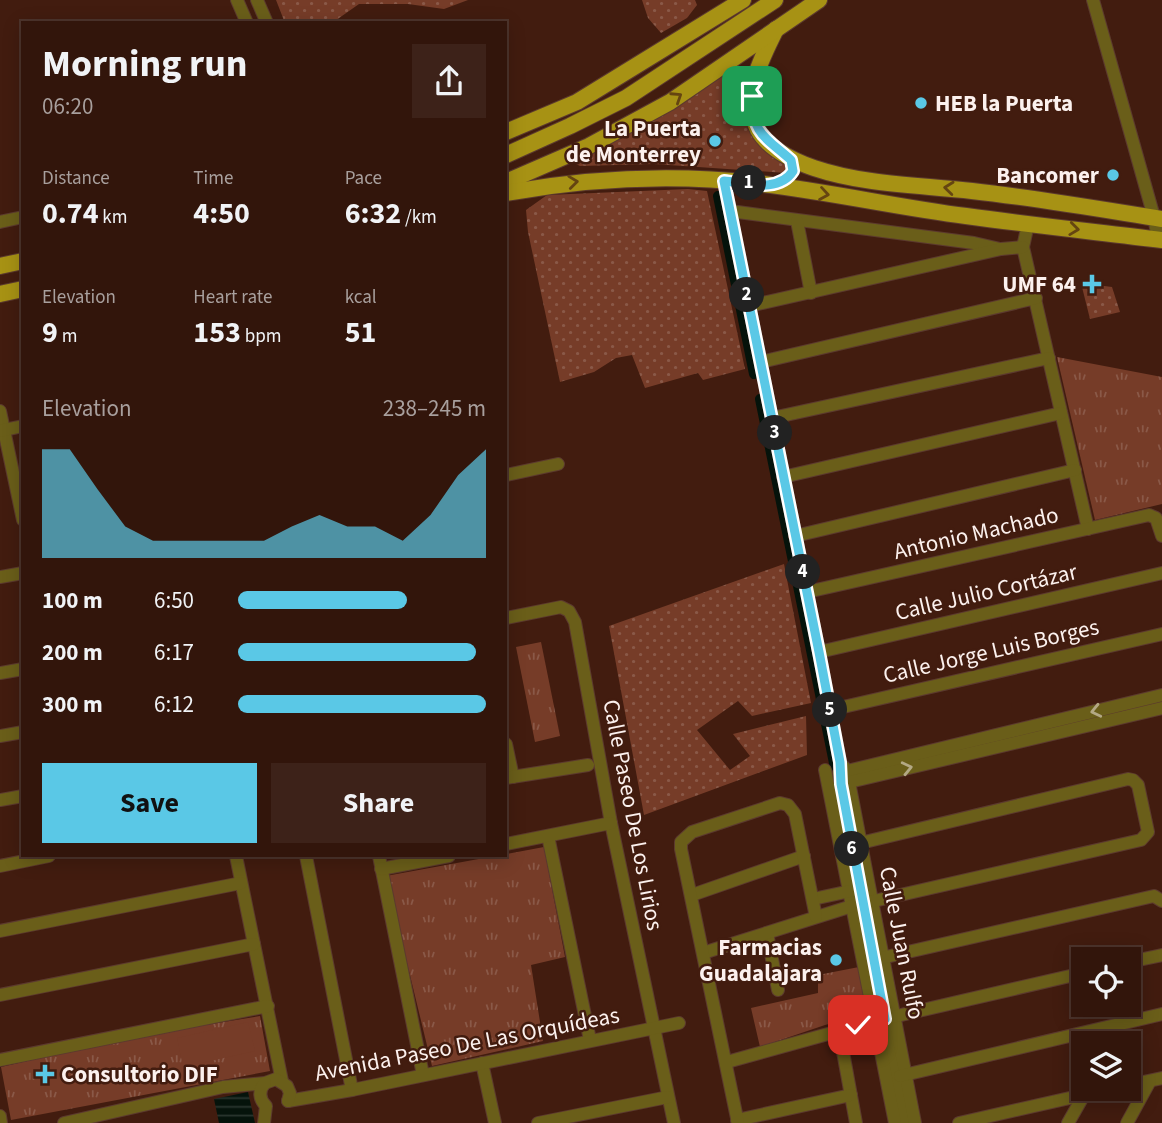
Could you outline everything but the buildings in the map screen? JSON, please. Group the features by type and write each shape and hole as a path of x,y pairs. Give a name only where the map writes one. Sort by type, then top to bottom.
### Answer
{"main road":[{"path":"507,154 541,128 607,85 704,22 744,0"},
{"path":"507,155 570,127 626,98 775,0"},
{"path":"792,18 808,0"},
{"path":"507,182 589,146 670,102 819,0"},
{"path":"771,186 787,179 793,171 793,164 786,155 762,136 752,108 755,75 776,29"},
{"path":"507,132 561,110 607,85"},
{"path":"786,155 813,167 856,178 1006,195 1158,218"},
{"path":"507,192 603,180 677,178 724,181 966,216 1160,239"},
{"path":"966,216 983,203 988,193"},
{"path":"1005,220 1006,195"},
{"path":"1028,224 1044,201"},
{"path":"0,266 21,261"},
{"path":"0,294 21,289"}],"street":[{"path":"237,0 246,21"},
{"path":"257,0 266,21"},
{"path":"1093,0 1158,218 1160,239"},
{"name":"Calle Juan Rulfo","path":"724,181 843,774 856,844 859,889 878,959 888,1033 895,1123"},
{"path":"730,211 1002,249"},
{"path":"0,222 21,218"},
{"path":"797,221 811,293"},
{"path":"1028,224 1023,247 1088,529"},
{"path":"749,306 1002,249 1023,247"},
{"path":"761,362 1035,298"},
{"path":"772,418 1049,358"},
{"path":"0,411 2,431 21,512"},
{"path":"783,477 1061,413"},
{"path":"2,431 21,426"},
{"path":"507,475 558,464"},
{"path":"795,536 1075,470"},
{"name":"Antonio Machado","path":"807,592 1153,516 1162,536"},
{"path":"0,577 21,573"},
{"name":"Calle Julio Cortázar","path":"819,652 1162,573"},
{"name":"Calle Paseo De Los Lirios","path":"507,618 561,607 569,611 575,622 611,823 655,1028"},
{"name":"Calle Jorge Luis Borges","path":"830,710 1162,634"},
{"path":"0,673 21,669"},
{"path":"843,774 1162,695"},
{"path":"843,774 1162,708"},
{"path":"0,736 21,732"},
{"path":"507,755 509,778 588,765"},
{"name":"Calle Juan Rulfo","path":"825,770 859,889 888,1033 915,1123"},
{"path":"703,953 862,904 1141,840 1148,832 1138,785 1128,779 856,844"},
{"path":"0,800 21,796"},
{"path":"816,917 795,814 785,803 692,832 681,842 737,1122 851,1095"},
{"path":"507,844 611,823"},
{"path":"548,836 590,1041"},
{"path":"692,895 804,856"},
{"path":"0,866 44,857"},
{"path":"236,857 282,1081 290,1093 288,1101 276,1109 266,1106 260,1098 261,1087 265,1083"},
{"path":"306,857 352,1090"},
{"path":"379,857 423,1075"},
{"path":"382,869 444,857"},
{"path":"0,931 241,883"},
{"path":"813,899 859,889"},
{"path":"878,959 1158,899"},
{"path":"767,933 778,990"},
{"path":"0,995 254,944"},
{"path":"1141,959 1162,955"},
{"path":"726,1062 840,1036 885,1018 1071,976"},
{"path":"0,1060 268,1006"},
{"path":"901,1076 1162,1014"},
{"name":"Avenida Paseo De Las Orquídeas","path":"288,1101 680,1023"},
{"path":"655,1028 674,1123"},
{"path":"840,1036 888,1033"},
{"path":"840,1036 856,1123"},
{"path":"482,1063 495,1123"},
{"name":"Calle Juan Rulfo","path":"901,1076 906,1123"},
{"path":"68,1123 223,1087 265,1083 276,1079 282,1081"},
{"path":"1127,1123 1156,1079"},
{"path":"538,1123 668,1097"},
{"path":"959,1123 1071,1098"},
{"path":"1068,1123 1081,1101"},
{"path":"264,1123 266,1106"},
{"path":"1008,1123 1013,1110"},
{"path":"0,1116 1,1123"}],"green space":[{"path":"276,0 468,0 444,9 408,4 359,4 335,21 284,21"},
{"path":"642,0 695,0 697,5 687,18 661,33 648,18"},
{"path":"741,66 748,71 749,113 791,162 792,168 786,173 654,164 580,166 574,163 578,157"},
{"path":"688,189 707,191 745,369 703,380 698,373 645,388 632,355 616,358 594,372 560,382 528,232 526,210 547,195"},
{"path":"1081,283 1112,287 1120,312 1090,319"},
{"path":"1057,357 1162,377 1162,504 1095,520"},
{"path":"784,564 811,703 752,716 738,701 697,730 730,770 750,756 733,734 806,716 807,755 644,815 609,626"},
{"path":"541,642 560,736 535,742 516,647"},
{"path":"544,847 565,957 531,965 543,1041 432,1066 386,876 490,857 507,857 507,854"},
{"path":"859,967 869,1013 760,1047 751,1008 818,993 818,975"},
{"path":"260,1016 270,1071 11,1120 1,1067 137,1036"},
{"path":"248,1022 255,1051 183,1067 177,1038"}],"shaded area":[{"path":"248,1092 255,1123 219,1123 214,1099"}],"waterway":[{"path":"718,196 754,374"},
{"path":"760,399 835,768 832,775"}],"place":[{"name":"HEB la Puerta","path":"921,103"},
{"name":"La Puerta de Monterrey","path":"715,141"},
{"name":"Bancomer","path":"1113,175"},
{"name":"UMF 64","path":"1092,284"},
{"name":"Farmacias Guadalajara","path":"836,960"},
{"name":"Consultorio DIF","path":"45,1074"}],"route":[{"path":"752,96 752,108 758,129 768,142 791,160 793,171 787,179 771,186 724,181 819,652 840,762 839,773 862,904 885,1019 858,1025"}]}
